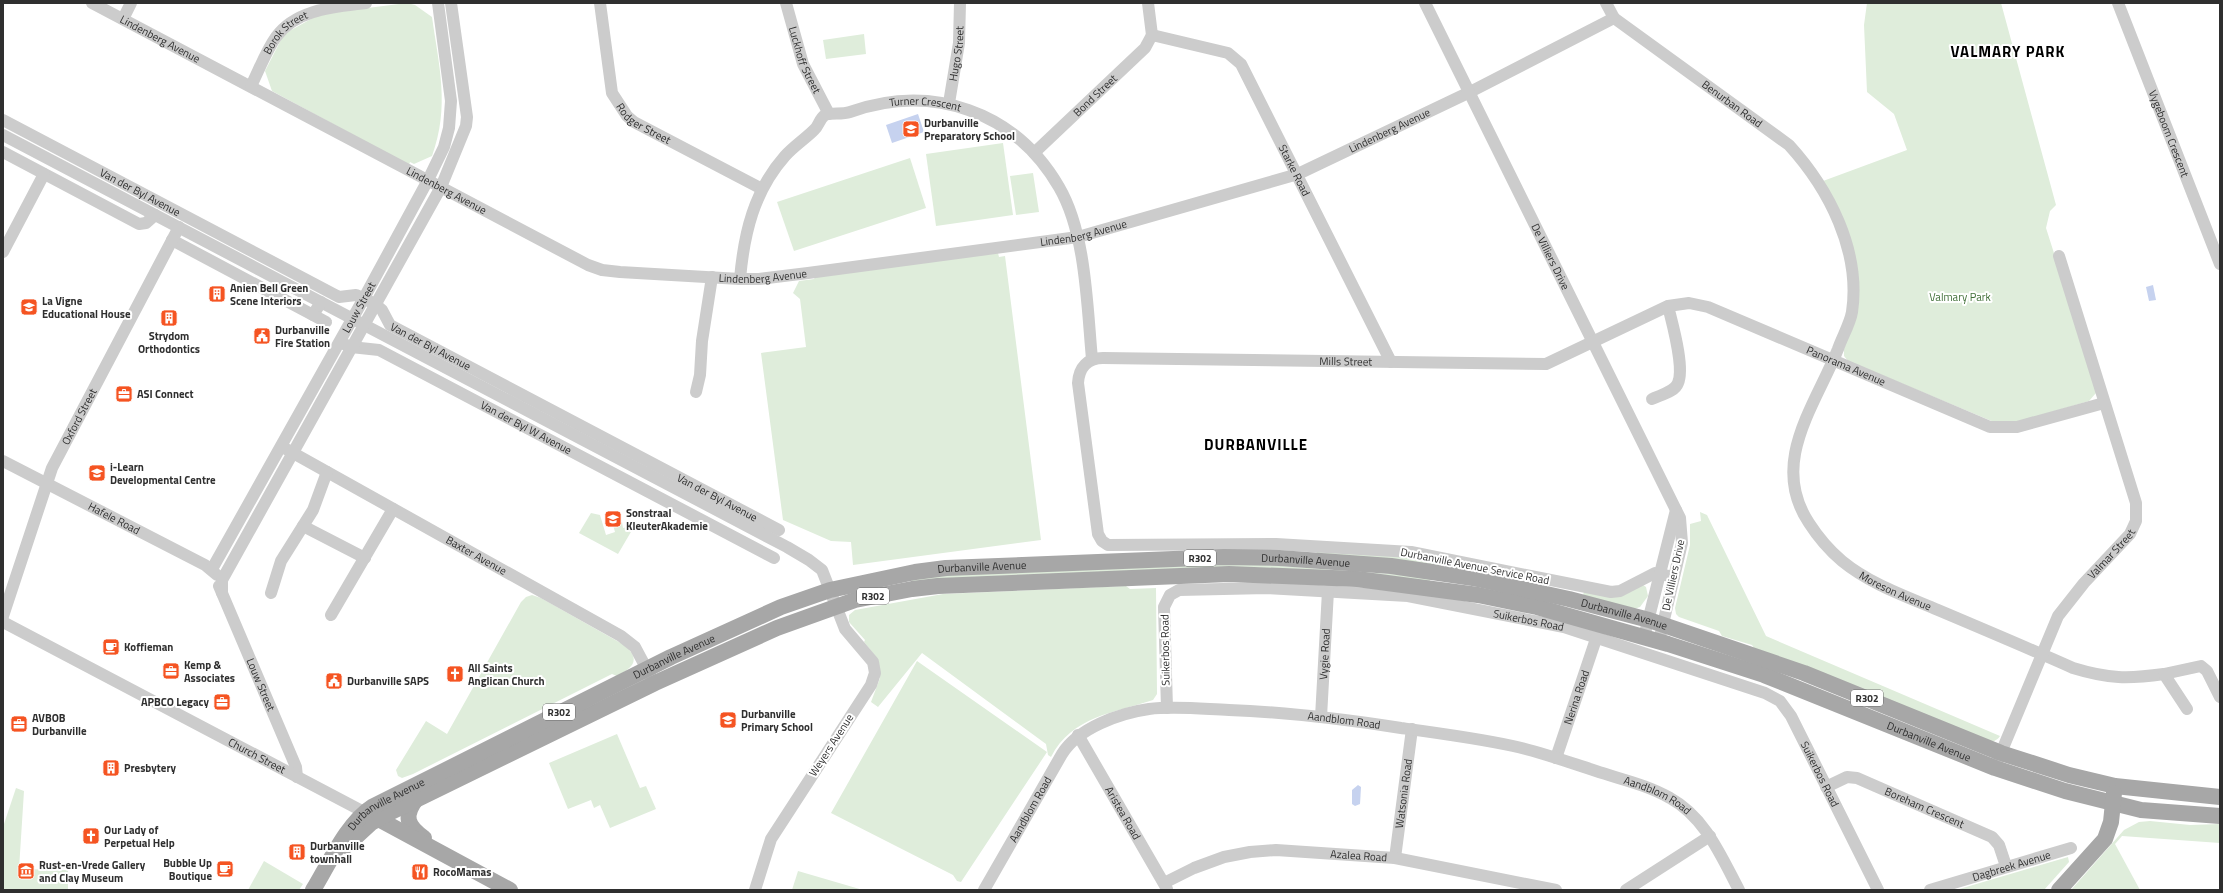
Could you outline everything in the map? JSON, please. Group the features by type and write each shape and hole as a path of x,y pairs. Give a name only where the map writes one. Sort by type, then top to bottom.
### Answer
{"main road":[{"name":"Durbanville Avenue","path":"313,890 351,827 647,668 781,607 830,590 915,572 946,568 1182,558 1279,558 1391,566 1473,578 1569,599 1656,622 1804,673 2001,753 2069,775 2115,786 2220,797"},
{"name":"Durbanville Avenue","path":"371,815 417,798 654,683 777,628 855,600 912,589 968,584 1229,574 1319,577 1407,584 1478,595 1536,607 1651,639 1798,688 1995,768 2065,792 2141,810 2220,816"},
{"path":"2059,890 2105,839 2110,828 2115,786"},
{"path":"417,798 409,812 411,826 416,832 435,845 443,854"},
{"name":"Church Street","path":"371,815 510,890"}],"street":[{"name":"Lindenberg Avenue","path":"92,3 588,265 602,270 740,279 787,276 1078,237 1298,174 1470,92"},
{"path":"123,19 131,3"},
{"name":"Borok Street","path":"251,86 276,37 284,29 320,9 366,3"},
{"name":"Louw Street","path":"297,776 296,767 212,569 338,340 364,298 428,180 444,147 451,114 438,3"},
{"name":"Louw Street","path":"222,593 222,580 441,187 467,120 451,3"},
{"name":"Rodger Street","path":"600,3 612,93 627,116 634,122 762,189"},
{"name":"Luckhoff Street","path":"786,3 803,64 829,114"},
{"name":"Hugo Street","path":"948,103 959,44 960,3"},
{"path":"1148,3 1152,35"},
{"name":"De Villiers Drive","path":"1425,3 1680,518 1682,536 1674,577 1656,622 1651,639"},
{"path":"1470,92 1614,18 1606,3"},
{"name":"Vygeboom Crescent","path":"2118,3 2220,264"},
{"name":"Benurban Road","path":"1614,18 1789,145 1807,166 1822,188 1834,212 1843,236 1852,280 1852,313 1833,361"},
{"name":"Bond Street","path":"1034,152 1145,48 1152,35"},
{"name":"Starke Road","path":"1152,35 1224,52 1236,59 1244,68 1391,362"},
{"name":"Turner Crescent","path":"829,114 840,115 873,104 898,101 925,100 948,103 976,112 994,122 1034,152 1060,188 1072,215 1078,237 1092,359"},
{"path":"740,279 748,223 762,189 785,156 815,129 821,119 829,114"},
{"name":"Van der Byl Avenue","path":"3,120 339,297 356,295 364,298 382,310 390,325 779,530"},
{"name":"Van der Byl Avenue","path":"3,135 716,510 817,565 825,574 835,606"},
{"name":"Van der Byl Avenue","path":"3,152 139,224 146,223 155,215"},
{"path":"3,252 44,174"},
{"name":"Oxford Street","path":"3,616 52,468 179,227"},
{"path":"172,240 326,322"},
{"name":"Valmar Street","path":"1995,768 2058,616 2084,584 2130,534 2136,521 2136,503 2059,256"},
{"path":"696,392 700,375 702,341 712,277"},
{"path":"313,315 321,302"},
{"name":"Panorama Avenue","path":"1593,342 1668,306 1682,303 1702,305 1984,425 1997,428 2017,427 2104,403"},
{"path":"1652,399 1670,392 1678,383 1680,372 1677,347 1668,306"},
{"name":"Van der Byl W Avenue","path":"338,340 351,347 379,350 774,558"},
{"name":"Mills Street","path":"1092,359 1546,364 1593,342"},
{"name":"Durbanville Avenue Service Road","path":"1092,359 1081,369 1078,383 1098,534 1102,541 1108,545 1269,544 1411,552 1611,592 1620,591 1655,573 1674,577"},
{"name":"Moreson Avenue","path":"1833,361 1798,439 1792,470 1794,489 1798,503 1818,536 1841,560 1881,586 2073,668 2102,677 2139,678 2164,674 2197,665 2207,671 2220,697"},
{"name":"Baxter Avenue","path":"281,446 621,636 635,648 654,683"},
{"name":"Hafele Road","path":"3,461 212,569 222,580"},
{"path":"271,592 281,561 313,510 327,472"},
{"path":"331,615 393,509"},
{"path":"711,524 716,510"},
{"name":"De Villiers Drive","path":"1656,622 1660,574 1676,510"},
{"path":"303,526 365,558"},
{"name":"Suikerbos Road","path":"1167,708 1164,607 1167,598 1174,592 1184,589 1267,588 1408,596 1564,627 1597,636 1748,687 1775,698 1791,716 1878,890"},
{"name":"Vygie Road","path":"1321,717 1328,591"},
{"name":"Weyers Avenue","path":"755,890 771,839 874,679 873,662 845,629 835,606"},
{"name":"Church Street","path":"3,622 371,815"},
{"name":"Nerina Road","path":"1556,758 1597,636"},
{"path":"2164,674 2187,709"},
{"name":"Aandblom Road","path":"984,890 1064,751 1078,735 1093,726 1131,714 1167,708 1252,711 1321,717 1412,729 1514,746 1556,758 1669,797 1694,817 1710,836 1738,890"},
{"name":"Watsonia Road","path":"1395,858 1412,729"},
{"name":"Aristea Road","path":"1078,735 1166,886"},
{"name":"Boreham Crescent","path":"1826,787 1847,777 1857,778 1992,837 1999,845 2006,866"},
{"path":"1626,890 1710,836"},
{"name":"Dagbreek Avenue","path":"1930,890 2006,866 2071,848"},
{"name":"Azalea Road","path":"1166,886 1209,862 1250,852 1276,850 1395,858 1497,884 1556,890"}],"green space":[{"path":"407,3 415,5 432,17 440,70 442,103 441,120 432,156 414,164 410,162 409,165 272,91 265,71 284,34 320,14"},
{"name":"Valmary Park","path":"1867,3 2001,3 2056,205 2050,211 2046,228 2096,385 2096,393 2089,401 2018,422 1994,422 1848,361 1844,356 1844,349 1858,302 1823,181 1907,150 1894,114 1867,92 1864,25"},
{"path":"864,34 866,54 826,59 823,40"},
{"path":"1003,143 1013,215 936,226 926,154"},
{"path":"910,158 926,208 794,251 777,202"},
{"path":"1033,173 1039,212 1016,215 1010,176"},
{"path":"998,253 999,257 1005,256 1041,540 853,565 851,542 831,541 783,520 761,353 806,347 800,299 793,293 799,281 814,279 815,277"},
{"path":"1700,512 1707,515 1766,636 2000,736 1999,738 1991,742 1987,742 1754,648 1752,645 1722,636 1719,631 1679,617 1676,614 1675,608 1690,545 1690,524 1701,521"},
{"path":"591,513 600,515 606,535 615,532 613,525 622,522 623,528 635,525 618,554 579,533"},
{"path":"1316,551 1406,556 1477,570 1317,553"},
{"path":"1238,563 1430,577 1430,582 912,581 912,579 960,574"},
{"path":"1643,585 1646,587 1648,596 1640,607 1634,609 1583,596 1584,591"},
{"path":"1126,586 1130,589 1156,588 1157,694 1153,700 1109,713 1082,724 1060,743 1051,757 1048,755 1046,744 922,653 878,707 871,702 880,678 877,658 864,642 865,640 849,622 849,615 855,610 943,594"},
{"path":"532,595 541,598 626,646 631,651 633,656 633,664 617,676 612,674 413,774 402,778 398,776 396,770 426,721 447,734 521,602 526,597"},
{"path":"917,661 1047,752 961,882 957,881 953,875 831,813"},
{"path":"617,734 640,788 646,786 656,809 610,828 600,805 594,808 591,800 568,809 549,763"},
{"path":"16,788 24,791 19,869 68,870 68,890 3,890 3,827"},
{"path":"2150,821 2190,825 2220,824 2220,843 2122,836 2115,844 2140,890 2071,890 2124,830 2139,822"},
{"path":"2068,857 2069,862 2044,890 1956,890"},
{"path":"264,861 303,884 299,890 248,890"},
{"path":"798,871 863,890 792,890"}],"water":[{"path":"918,114 924,132 892,143 886,125"},
{"path":"2153,285 2156,300 2149,301 2146,287"},
{"path":"1358,785 1361,787 1360,804 1355,806 1352,804 1352,790"}],"place":[{"name":"Durbanville Preparatory School","path":"911,129"},
{"name":"Anien Bell Green Scene Interiors","path":"217,294"},
{"name":"La Vigne Educational House","path":"29,307"},
{"name":"Strydom Orthodontics","path":"169,318"},
{"name":"Durbanville Fire Station","path":"262,336"},
{"name":"ASI Connect","path":"124,394"},
{"name":"i-Learn Developmental Centre","path":"97,473"},
{"name":"Sonstraal KleuterAkademie","path":"613,519"},
{"name":"Koffieman","path":"111,647"},
{"name":"Kemp & Associates","path":"171,671"},
{"name":"All Saints Anglican Church","path":"455,674"},
{"name":"Durbanville SAPS","path":"334,681"},
{"name":"APBCO Legacy","path":"222,702"},
{"name":"Durbanville Primary School","path":"728,720"},
{"name":"AVBOB Durbanville","path":"19,724"},
{"name":"Presbytery","path":"111,768"},
{"name":"Our Lady of Perpetual Help","path":"91,836"},
{"name":"Durbanville townhall","path":"297,852"},
{"name":"Bubble Up Boutique","path":"225,869"},
{"name":"Rust-en-Vrede Gallery and Clay Museum","path":"26,871"},
{"name":"RocoMamas","path":"420,872"}],"district":[{"name":"VALMARY PARK","path":"2008,52"},
{"name":"DURBANVILLE","path":"1256,445"}]}
